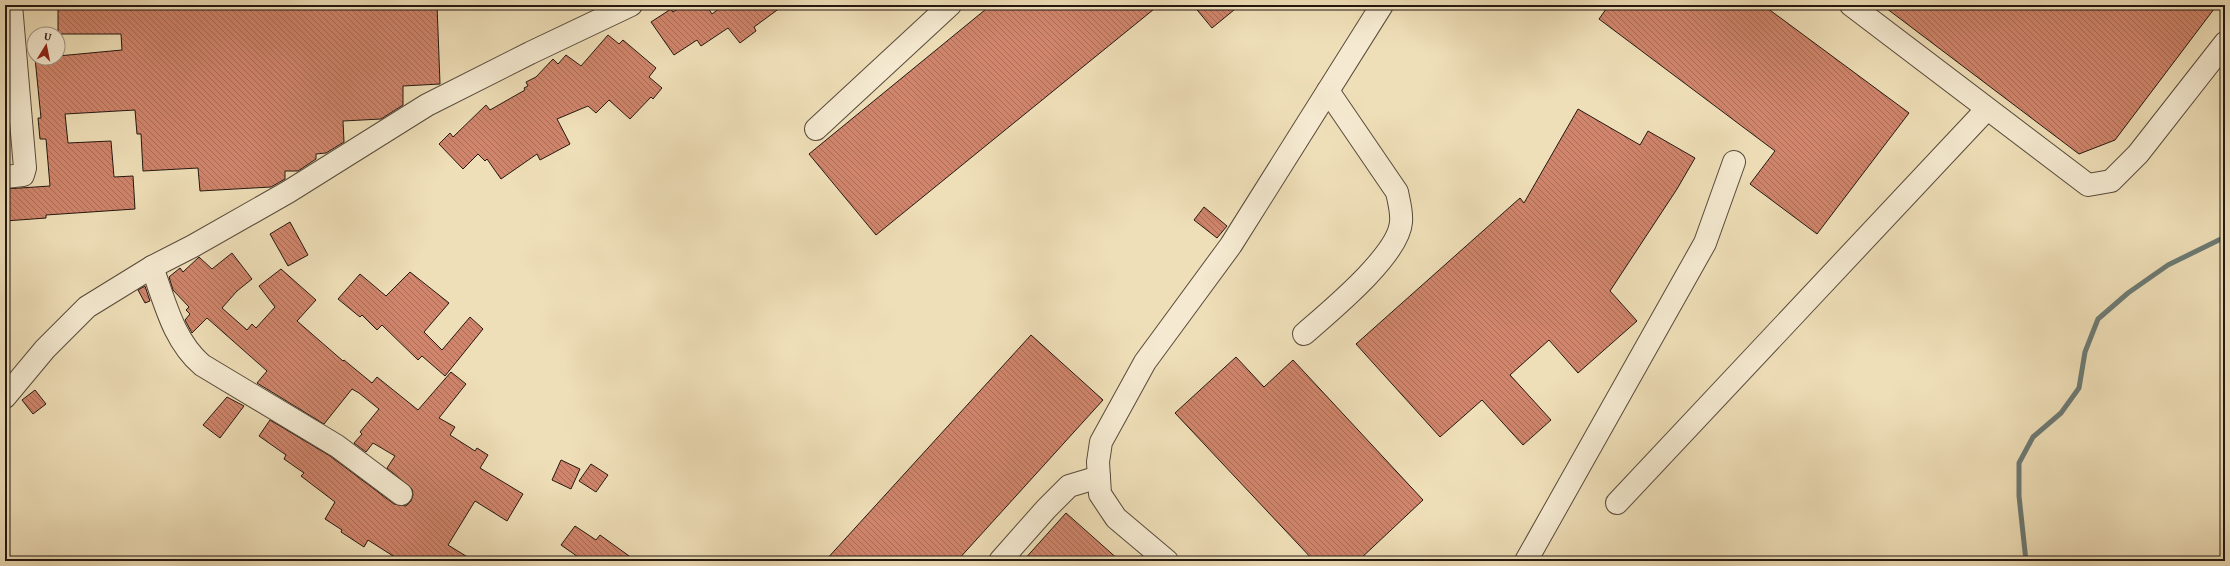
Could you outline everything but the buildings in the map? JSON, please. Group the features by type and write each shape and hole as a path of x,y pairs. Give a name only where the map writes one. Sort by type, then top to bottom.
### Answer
{"street":[{"path":"5,177 19,177 25,168 11,5"},
{"path":"5,397 45,349 87,307 152,267 193,246 288,192 427,105 530,53 631,5"},
{"path":"816,129 950,5"},
{"path":"1167,561 1116,518 1100,494 1098,462 1101,442 1145,362 1231,245 1382,5"},
{"path":"1851,5 2088,185 2111,181 2138,154 2225,43"},
{"path":"1304,334 1349,294 1379,262 1397,239 1401,223 1401,207 1397,192 1328,91"},
{"path":"1617,503 1987,109"},
{"path":"1526,561 1706,243 1734,162"},
{"path":"152,267 173,325 183,346 191,356 202,365 331,443 401,494"},
{"path":"1000,561 1046,508 1069,486 1099,477"}],"waterway":[{"path":"2026,561 2019,496 2019,463 2033,437 2061,413 2079,388 2085,352 2098,319 2128,293 2168,265 2225,237"}]}
